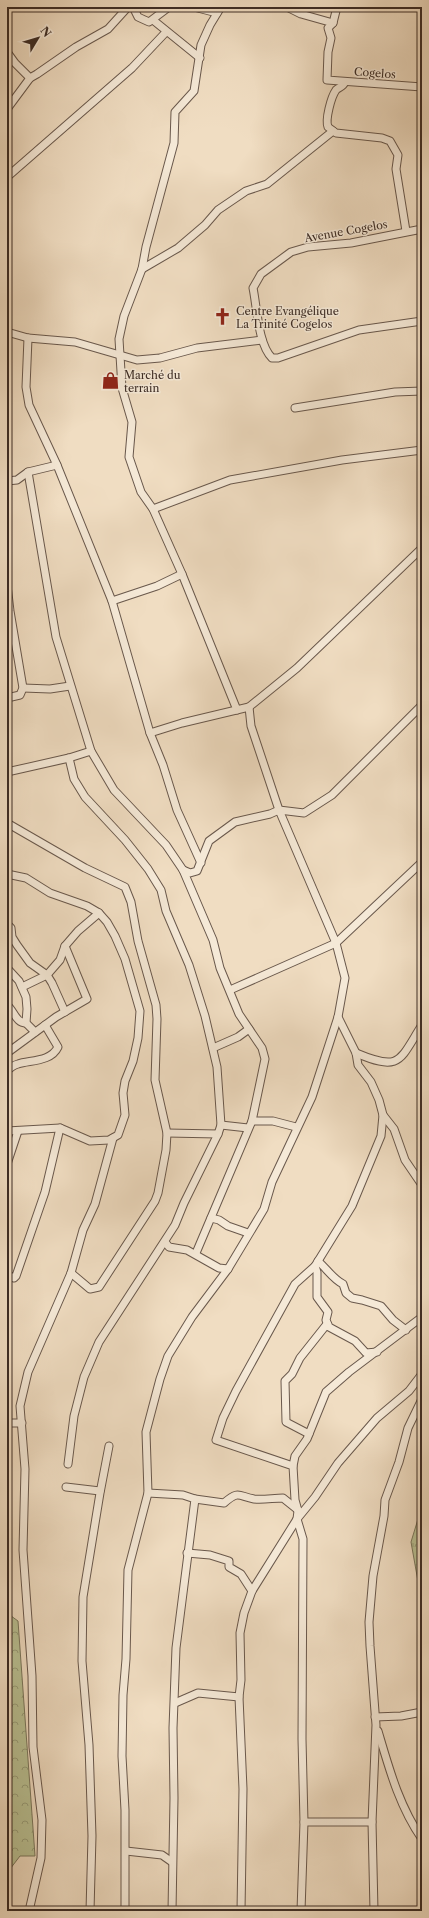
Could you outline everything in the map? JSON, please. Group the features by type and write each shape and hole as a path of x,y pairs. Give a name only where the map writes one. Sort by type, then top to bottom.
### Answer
{"street":[{"path":"7,109 30,78 76,47 108,29 128,7"},
{"path":"133,7 138,17 149,22 169,7"},
{"path":"194,7 219,10 201,45 194,91 175,112 174,143 146,247 142,269 124,316 119,339 120,356 122,388 132,422 130,457 142,492 152,509 182,574 237,710"},
{"path":"287,7 333,23 337,7"},
{"path":"153,20 200,58"},
{"name":"Cogelos","path":"333,23 328,28 331,38 328,52 327,80 422,87"},
{"path":"7,177 132,68 166,32"},
{"path":"7,52 14,63 30,78"},
{"path":"7,61 8,60 14,63"},
{"path":"345,82 343,87 336,91 326,120 328,127 339,134 382,138 390,141 398,155 396,169 406,231"},
{"path":"142,269 178,248 205,225 218,210 246,192 267,184 333,130"},
{"name":"Avenue Cogelos","path":"422,229 351,243 308,247 291,252 261,274 253,288 262,340 268,354 272,358 278,358 360,330 422,321"},
{"path":"7,332 28,338 75,342 137,360 160,358 197,348 262,340"},
{"path":"28,338 26,387 29,405 56,465 112,601 150,733 163,765 177,810 202,862"},
{"path":"295,408 395,392 422,390"},
{"path":"152,509 230,480 342,460 422,450"},
{"path":"7,481 17,480 28,472 56,465"},
{"path":"28,472 56,637 91,751 114,790 166,845 184,870 213,940 220,968 240,1014 262,1048 265,1059 252,1121 196,1254"},
{"path":"150,733 182,723 249,707 297,668 422,548"},
{"path":"112,601 157,586 182,574"},
{"path":"7,585 11,619 23,688 20,695 7,698"},
{"path":"23,688 50,689 70,686"},
{"path":"184,870 190,872 197,871 202,862 209,841 235,822 270,814 278,810 304,813 332,795 422,705"},
{"path":"125,1911 126,1852 122,1756 128,1570 148,1493 146,1432 160,1379 168,1356 192,1317 228,1269 248,1233 264,1209 272,1182 281,1165 296,1127 312,1097 338,1017 345,978 336,943 278,810 251,726 249,707"},
{"path":"7,772 69,758 91,751"},
{"path":"68,1464 74,1416 84,1376 99,1342 175,1225 184,1203 218,1134 221,1124 217,1067 213,1048 189,965 166,911 161,890 139,857 85,797 74,779 69,758"},
{"path":"7,824 85,868 121,883 128,890 138,941 156,1005 157,1019 154,1058 155,1080 167,1133 165,1160 155,1201 99,1287 90,1289 71,1273"},
{"path":"230,990 336,943 422,862"},
{"path":"7,874 26,878 50,893 87,906 99,913 113,932 125,959 140,1011 138,1038 123,1093 125,1115 118,1135 109,1140 90,1141 60,1128 7,1132"},
{"path":"22,987 48,975 60,960 65,946 78,931 99,913"},
{"path":"9,926 12,937 30,963 48,975 66,1012"},
{"path":"7,937 9,926"},
{"path":"7,1053 45,1025 88,998 65,946"},
{"path":"7,968 22,987 27,1004 26,1023"},
{"path":"7,1005 14,1013 17,1020 26,1023 35,1032"},
{"path":"293,1466 216,1440 223,1418 236,1392 295,1284 316,1264 352,1206 382,1136 384,1123 383,1115 371,1082 358,1065 356,1053 338,1017"},
{"path":"7,1071 16,1064 35,1061 55,1051 58,1047 45,1025"},
{"path":"356,1053 369,1059 388,1063 394,1062 401,1058 422,1025"},
{"path":"213,1048 238,1037 249,1029"},
{"path":"383,1115 394,1129 405,1160 422,1186"},
{"path":"252,1121 273,1121 296,1127"},
{"path":"221,1124 248,1128"},
{"path":"7,1275 14,1278 16,1276 45,1192 60,1128"},
{"path":"382,1136 387,1130 394,1129"},
{"path":"7,1164 18,1131"},
{"path":"167,1133 218,1134"},
{"path":"29,1911 41,1858 42,1820 33,1748 32,1676 23,1550 25,1468 20,1406 28,1372 71,1273 83,1230 95,1204 113,1138"},
{"path":"211,1218 248,1233"},
{"path":"165,1242 169,1247 187,1250 218,1268 228,1269"},
{"path":"309,1434 286,1422 285,1380 292,1374 300,1358 327,1324 328,1312 317,1297 316,1264"},
{"path":"316,1264 327,1269 335,1280 343,1284 346,1293 352,1298 381,1306 392,1320 406,1330"},
{"path":"301,1911 304,1822 302,1739 303,1539 297,1520 298,1510 295,1500 293,1466 295,1456 309,1434 326,1392 349,1372 422,1317"},
{"path":"327,1324 331,1330 355,1341 365,1352 377,1352"},
{"path":"241,1911 243,1790 239,1697 241,1680 240,1633 244,1614 252,1592 297,1520 343,1458 377,1418 409,1391 422,1374"},
{"path":"374,1911 372,1822 376,1721 370,1646 373,1576 384,1516 385,1500 399,1462 408,1428 422,1399"},
{"path":"7,1423 22,1423"},
{"path":"90,1911 92,1836 89,1746 82,1660 83,1597 100,1491 109,1446"},
{"path":"66,1487 100,1491"},
{"path":"148,1493 183,1495 195,1499 224,1503 233,1495 240,1494 255,1499 283,1498 298,1510"},
{"path":"172,1911 174,1798 173,1728 176,1648 187,1552 195,1499"},
{"path":"187,1552 210,1555 229,1561 229,1567 241,1574 252,1592"},
{"path":"175,1703 198,1693 239,1697"},
{"path":"376,1721 422,1712"},
{"path":"376,1721 390,1773 408,1818 422,1839"},
{"path":"304,1822 372,1822"},
{"path":"126,1852 162,1855 172,1862"}],"green space":[{"path":"422,1506 422,1604 411,1542"},
{"path":"7,1613 18,1621 35,1856 20,1856 7,1873"}],"place":[{"name":"Centre Evangélique La Trinité Cogelos","path":"223,317"},
{"name":"Marché du terrain","path":"111,381"}]}
